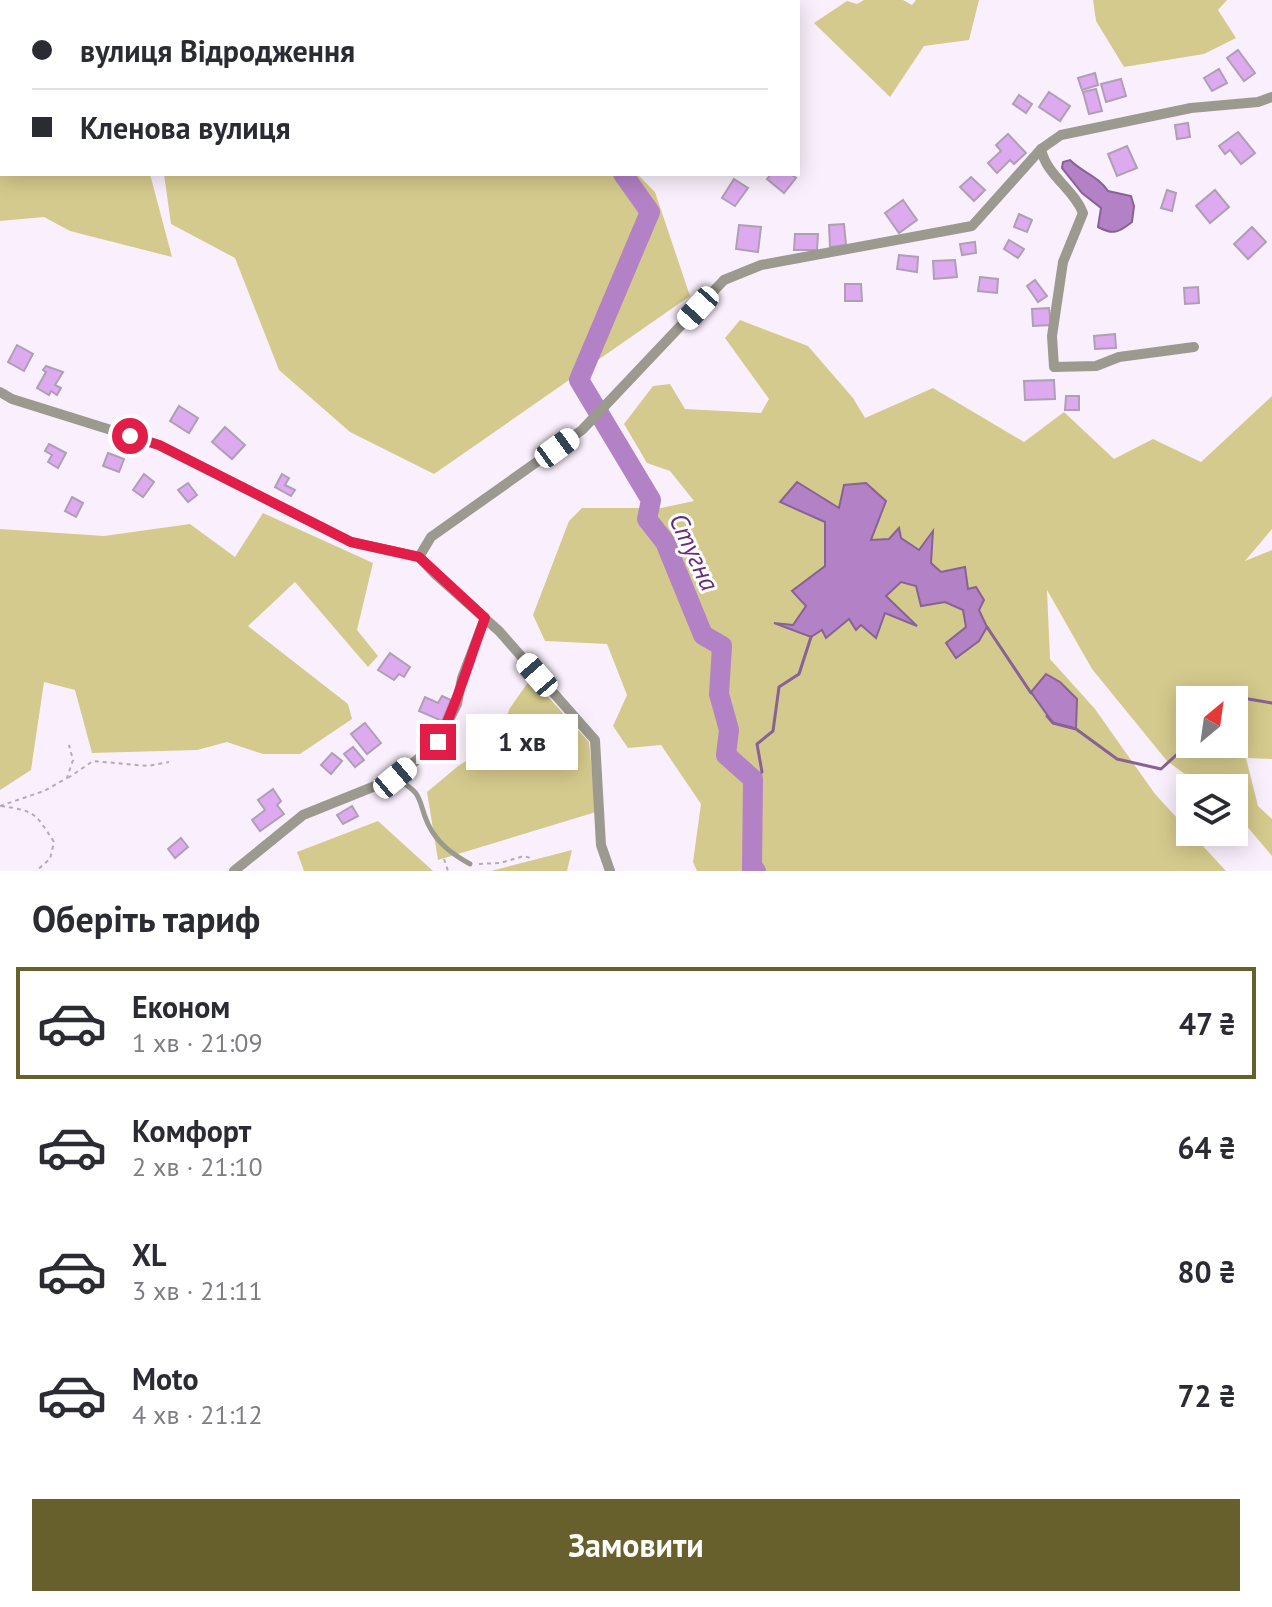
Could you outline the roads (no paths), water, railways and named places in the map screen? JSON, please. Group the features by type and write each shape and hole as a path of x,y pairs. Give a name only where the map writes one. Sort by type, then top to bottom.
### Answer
{"street":[{"path":"419,557 431,537 582,430 724,280 761,265 972,226 1041,149 1061,135 1191,108 1258,102 1272,97"},
{"path":"1041,149 1050,170 1077,199 1083,213 1063,262 1052,336 1054,367 1096,366 1119,357 1194,347"},
{"path":"0,392 12,399 159,445 351,542 419,557 499,631 595,740 601,845 610,871"},
{"path":"234,871 303,815 395,778 438,742 457,704 462,678 485,618"}],"lane":[{"path":"395,778 410,786 422,800 428,823 447,851 470,864"}],"waterway":[{"name":"Стугна","path":"624,176 650,212 579,380 651,500 647,519 665,542 703,635 722,646 719,694 729,730 726,755 753,779 752,869 756,871"},
{"path":"987,627 1031,693"},
{"path":"753,779 762,772 757,744 773,731 779,687 799,674 811,637"},
{"path":"1248,699 1272,703"},
{"path":"1047,716 1053,723 1076,729 1117,759 1161,769 1176,755"}]}
